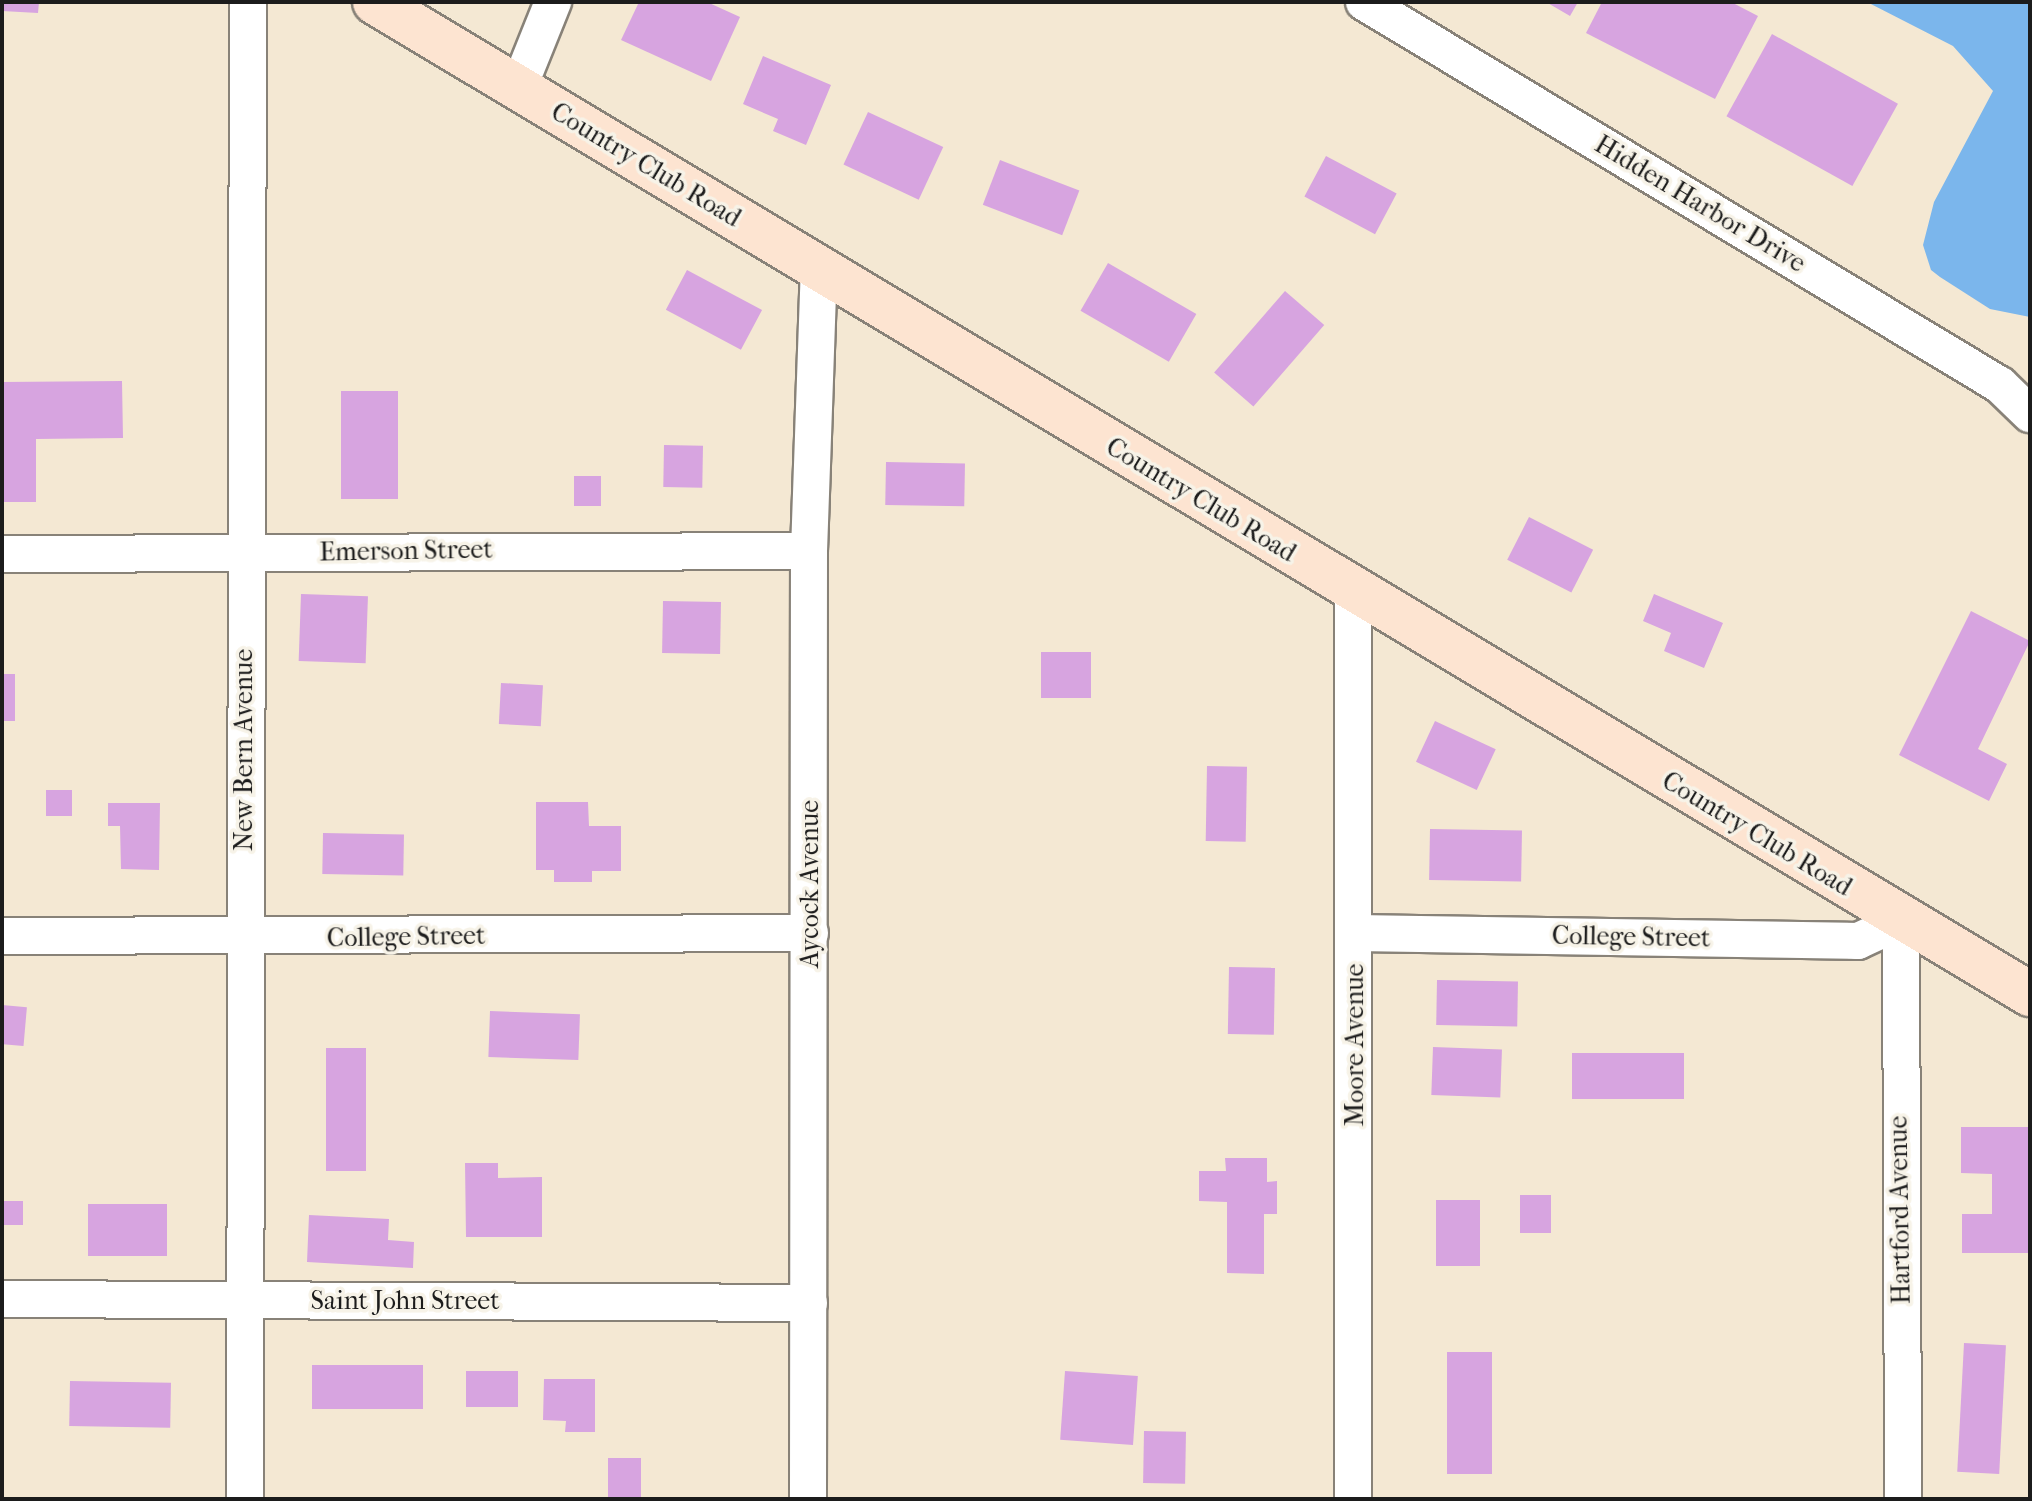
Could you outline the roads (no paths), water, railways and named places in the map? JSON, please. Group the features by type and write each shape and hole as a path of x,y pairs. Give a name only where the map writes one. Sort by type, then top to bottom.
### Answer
{"street":[{"name":"New Bern Avenue","path":"245,1499 244,553 248,2"},
{"name":"Country Club Road","path":"375,2 1901,921 2030,994"},
{"path":"518,89 553,2"},
{"name":"Hidden Harbor Drive","path":"1364,2 2000,385 2030,414"},
{"name":"Aycock Avenue","path":"808,1499 809,551 819,269"},
{"name":"Emerson Street","path":"2,554 809,551"},
{"name":"Moore Avenue","path":"1353,592 1356,933 1353,1499"},
{"name":"College Street","path":"1356,933 1858,941 1901,921"},
{"name":"Hartford Avenue","path":"1901,921 1903,1499"},
{"name":"College Street","path":"2,936 244,939 810,933"},
{"name":"Saint John Street","path":"2,1299 809,1303"}],"water":[{"path":"1867,2 2030,2 2030,317 1990,309 1940,277 1931,270 1923,245 1934,202 1993,91 1953,46"}]}
